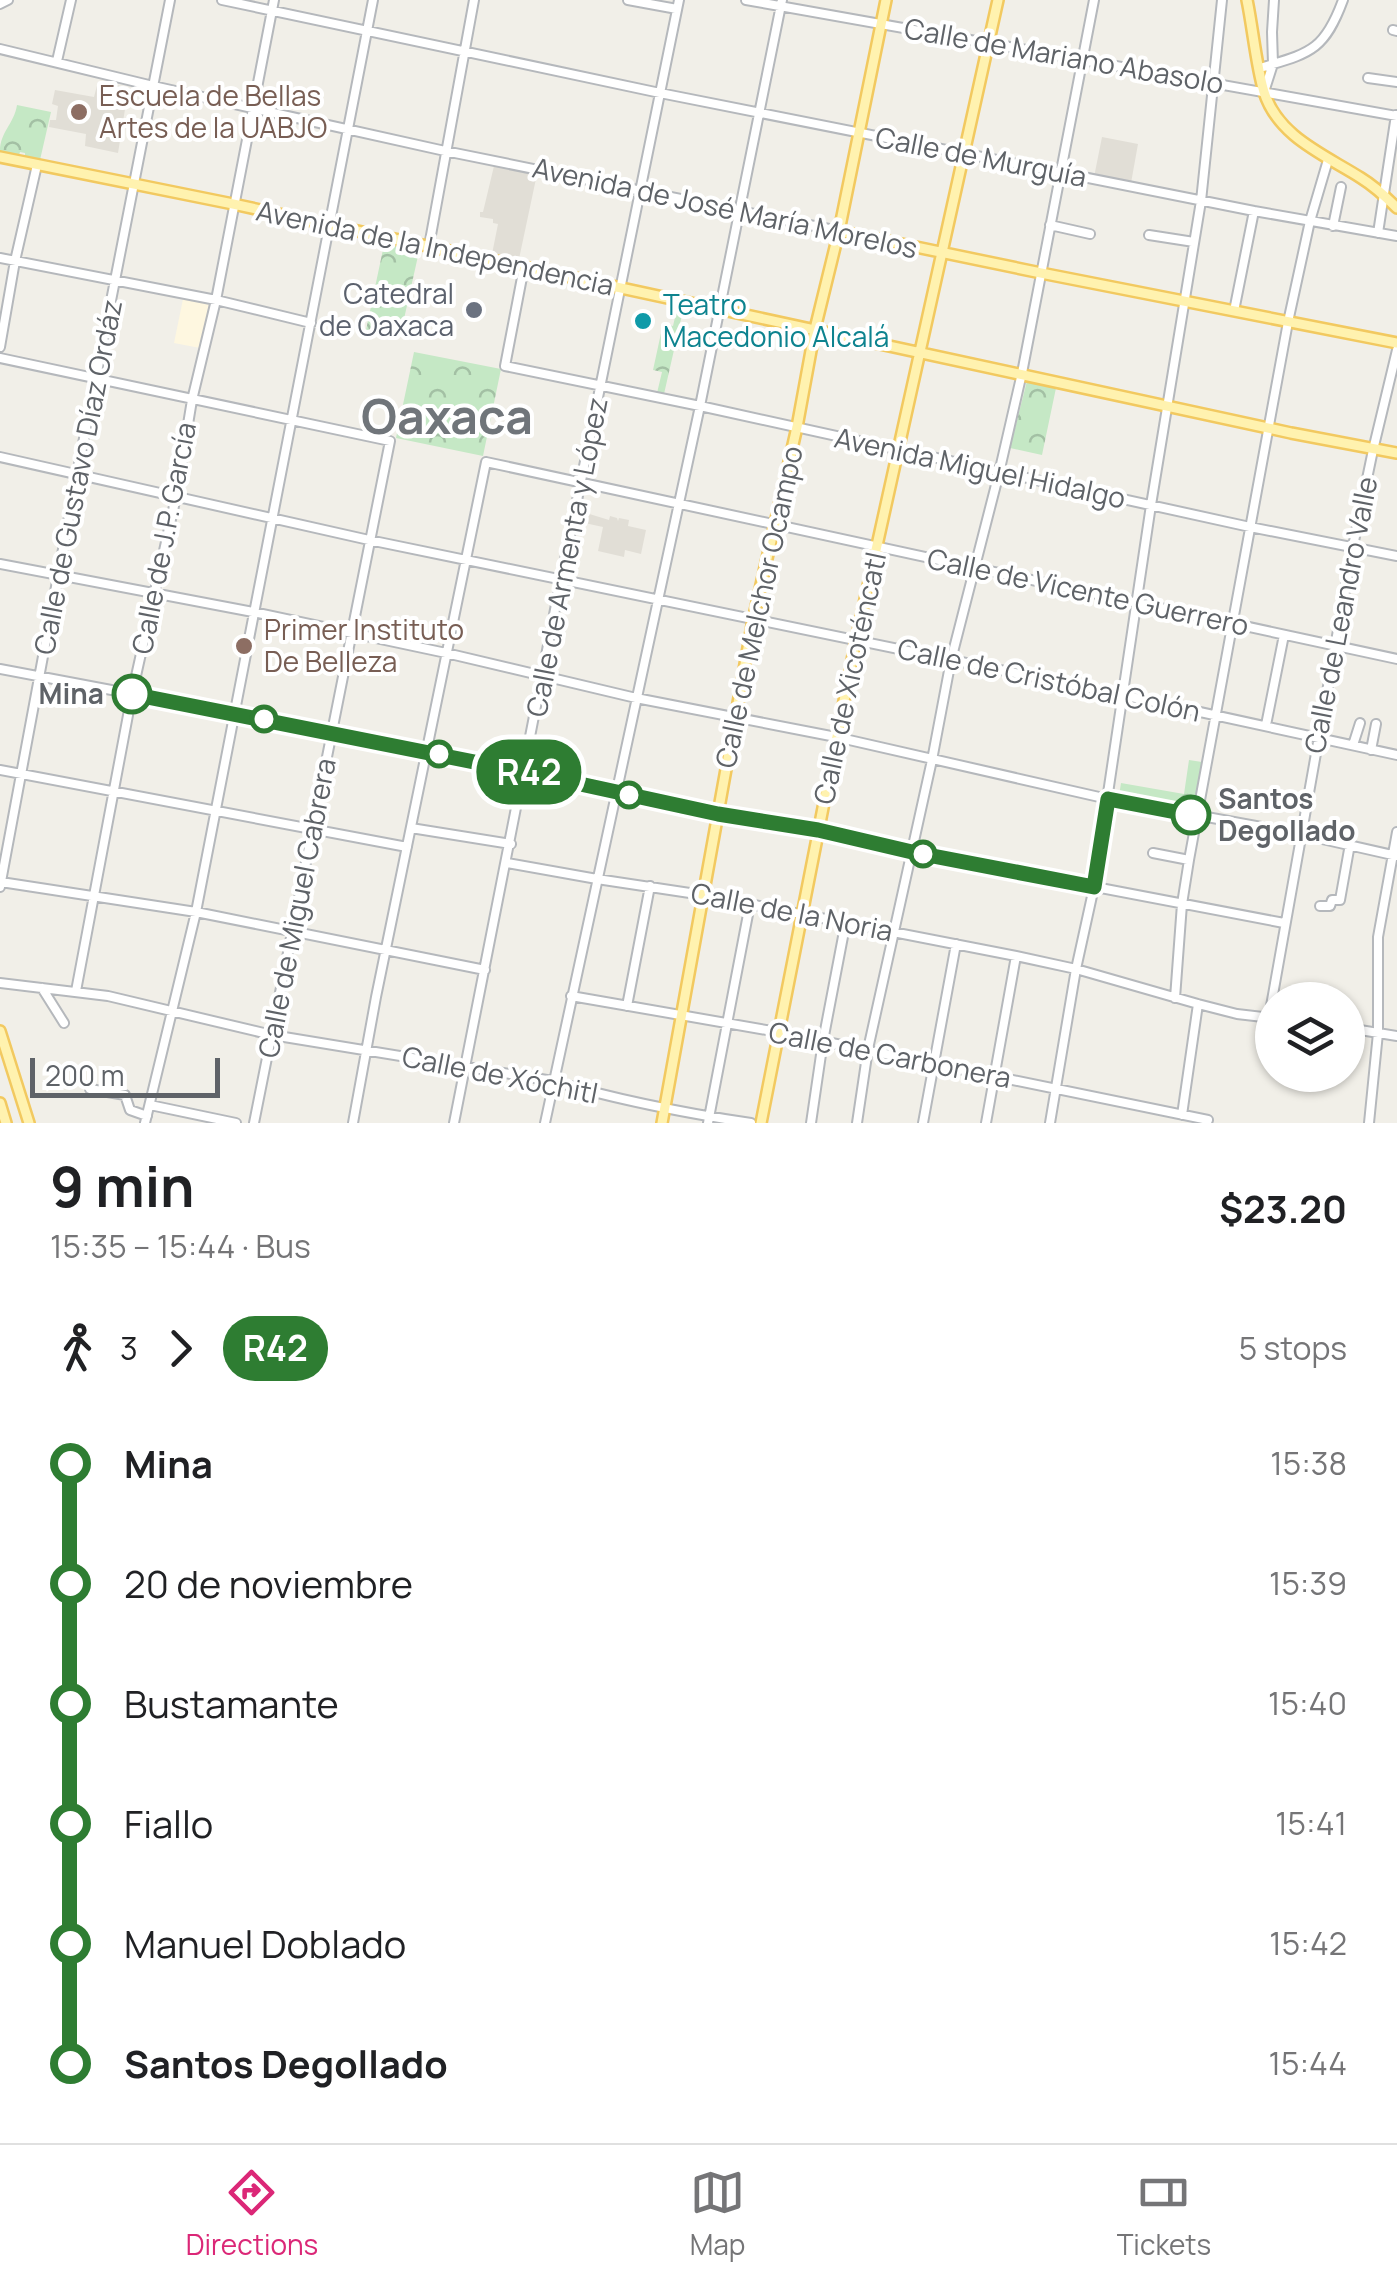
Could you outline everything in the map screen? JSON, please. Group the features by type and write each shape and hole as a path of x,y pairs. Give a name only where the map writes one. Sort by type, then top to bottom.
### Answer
{"main road":[{"name":"Calle de Melchor Ocampo","path":"662,1123 734,717 886,0"},
{"name":"Calle de Xicoténcatl","path":"761,1123 856,640 998,0"},
{"path":"1247,0 1264,92 1271,108 1288,130 1328,160 1362,178 1397,208"},
{"name":"Avenida de la Independencia","path":"0,157 1397,453"},
{"name":"Avenida de José María Morelos","path":"839,230 1397,346"},
{"path":"0,1031 29,1123"},
{"path":"0,1104 3,1118"}],"street":[{"path":"0,4 8,0"},
{"path":"57,61 71,0"},
{"name":"Calle de Gustavo Díaz Ordáz","path":"1,884 170,0"},
{"name":"Calle de Murguía","path":"222,0 273,5 565,74 1201,201 1397,236"},
{"path":"90,1088 125,1095 130,1110 146,1120 196,912 373,0"},
{"path":"428,246 474,0"},
{"path":"628,0 678,5"},
{"name":"Calle de Mariano Abasolo","path":"746,0 781,3 1397,116"},
{"path":"858,1123 868,1049 951,660 1022,373 1094,0"},
{"path":"1050,1123 1094,887 1201,201 1222,0"},
{"path":"1264,92 1273,64 1274,0"},
{"path":"1260,68 1302,55 1323,40 1343,0"},
{"path":"544,1123 700,406 781,3"},
{"name":"Calle de J.P. García","path":"76,991 132,694 176,496 273,5"},
{"name":"Calle de Armenta y López","path":"454,1123 678,5"},
{"path":"1256,43 1265,44 1272,37"},
{"name":"Avenida de José María Morelos","path":"0,49 445,151 839,230"},
{"path":"1368,78 1397,82"},
{"path":"1378,233 1394,157 1397,116"},
{"path":"1175,998 1189,860 1288,322 1328,160"},
{"path":"0,347 37,165"},
{"path":"1333,226 1342,188"},
{"path":"1234,312 1254,211"},
{"path":"1050,224 1090,234"},
{"path":"1149,236 1194,242"},
{"path":"0,258 216,300 311,324"},
{"name":"Avenida Miguel Hidalgo","path":"524,267 505,366 1397,556"},
{"name":"Calle de Leandro Valle","path":"1276,982 1334,645 1372,450 1397,346"},
{"path":"0,358 290,421"},
{"name":"Calle de Miguel Cabrera","path":"254,1123 390,441 290,421"},
{"name":"Calle de Cristóbal Colón","path":"0,457 369,540 1397,755"},
{"name":"Calle de Vicente Guerrero","path":"466,558 486,462 1397,659"},
{"path":"353,1123 466,558"},
{"path":"0,564 253,612 1108,799 1395,855"},
{"path":"1266,725 1284,634"},
{"path":"0,669 1284,924"},
{"path":"1353,745 1360,723"},
{"path":"1371,750 1376,724"},
{"path":"0,770 407,847"},
{"path":"411,828 510,844"},
{"path":"1369,1123 1378,1032 1378,937 1397,832"},
{"path":"1320,906 1340,900 1350,844"},
{"path":"1152,853 1189,860"},
{"name":"Calle de la Noria","path":"507,862 800,912 1076,968 1175,998 1255,1016"},
{"path":"1,884 196,912 485,970"},
{"path":"627,1006 650,886"},
{"path":"709,1120 750,904"},
{"path":"810,1123 846,921"},
{"path":"924,1123 956,944"},
{"path":"986,1123 1016,956"},
{"name":"Calle de Xóchitl","path":"0,983 76,991 272,1034 553,1081 709,1120 751,1123"},
{"path":"42,988 64,1024"},
{"name":"Calle de Carbonera","path":"571,996 868,1049 1208,1120"},
{"path":"1182,1115 1198,1004"},
{"path":"1365,1030 1397,1036"},
{"path":"150,1105 236,1123"}],"shaded area":[{"path":"98,82 121,86 118,101 126,103 118,153 85,146 86,134 49,127 50,120 56,120 58,106 52,104 55,90 94,97"},
{"path":"1102,137 1138,144 1131,183 1094,177"},
{"path":"494,166 537,174 519,259 492,254 498,224 480,217"},
{"path":"183,299 209,304 200,348 174,343"},
{"path":"583,512 609,520 610,516 618,521 629,520 628,526 646,530 641,554 625,550 624,557 598,551 603,527 580,522"}],"green space":[{"path":"17,105 51,112 40,160 25,153 0,151"},
{"path":"385,240 420,247 400,337 366,330"},
{"path":"678,304 684,306 664,394 657,393 662,372 653,370 663,324 673,326"},
{"path":"414,352 501,369 483,456 396,438"},
{"path":"1027,381 1056,388 1042,455 1010,448"},
{"path":"1189,760 1202,762 1195,810 1119,796 1121,783 1184,794"}],"bus line":[{"name":"R42","path":"132,694 1094,887 1108,799 1191,815"}],"place":[{"name":"Escuela de Bellas Artes de la UABJO","path":"79,112"},
{"name":"Catedral de Oaxaca","path":"474,310"},
{"name":"Teatro Macedonio Alcalá","path":"643,321"},
{"name":"Primer Instituto De Belleza","path":"244,646"},
{"name":"Mina","path":"132,694"},
{"name":"Santos Degollado","path":"1191,815"}],"district":[{"name":"Oaxaca","path":"447,417"}]}
